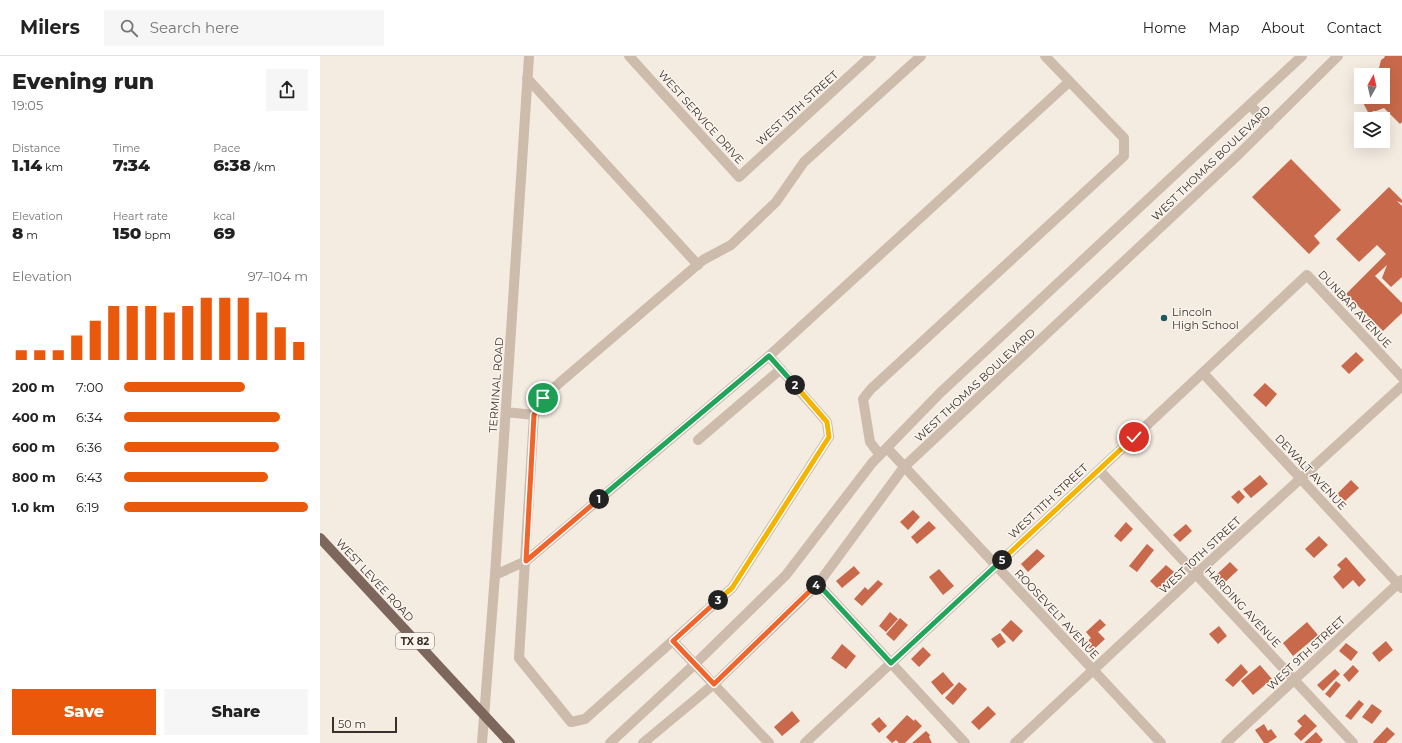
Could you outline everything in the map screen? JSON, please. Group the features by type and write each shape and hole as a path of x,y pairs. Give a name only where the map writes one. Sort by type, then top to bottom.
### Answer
{"main road":[{"name":"WEST LEVEE ROAD","path":"320,538 510,743"}],"street":[{"name":"TERMINAL ROAD","path":"482,743 495,575 529,56"},
{"name":"WEST SERVICE DRIVE","path":"628,56 739,177"},
{"name":"WEST 13TH STREET","path":"739,177 871,56"},
{"path":"769,356 827,422 829,437 732,588 585,719 571,722 519,658 534,415 543,398 703,260 731,245 776,202 804,162 921,56"},
{"path":"495,575 526,561 769,356 1069,82 1045,56"},
{"name":"WEST THOMAS BOULEVARD","path":"610,743 695,664 786,575 872,463 940,393 1302,56"},
{"name":"WEST THOMAS BOULEVARD","path":"643,743 714,684 818,584 904,467 1269,125 1338,56"},
{"path":"527,78 698,265"},
{"name":"ROOSEVELT AVENUE","path":"1069,82 1124,138 1124,156 863,399 870,442 904,467 1161,743"},
{"path":"1250,105 1269,125"},
{"name":"WEST 11TH STREET","path":"804,743 996,566 1307,275"},
{"name":"DUNBAR AVENUE","path":"1307,275 1402,377"},
{"path":"698,440 781,369"},
{"name":"DEWALT AVENUE","path":"1203,373 1401,584"},
{"name":"WEST 10TH STREET","path":"1015,743 1300,478 1402,386"},
{"path":"506,412 534,415"},
{"name":"HARDING AVENUE","path":"1099,470 1353,743"},
{"path":"818,584 965,743"},
{"name":"WEST 9TH STREET","path":"1226,743 1401,584"},
{"path":"673,641 769,743"}],"building":[{"path":"1385,56 1402,56 1402,122 1400,124 1390,114 1390,112 1384,108 1372,111 1373,112 1368,112 1364,104 1390,104 1390,68 1379,68 1381,60"},
{"path":"1291,159 1341,210 1314,236 1320,243 1309,254 1252,197"},
{"path":"1389,187 1402,200 1402,203 1397,201 1402,206 1402,277 1391,287 1382,278 1387,265 1375,276 1402,303 1402,313 1383,331 1346,294 1386,254 1377,245 1359,262 1336,239"},
{"path":"1356,352 1364,360 1349,374 1341,366"},
{"path":"1265,383 1277,394 1266,407 1253,395"},
{"path":"1260,475 1268,484 1251,498 1243,489"},
{"path":"1351,480 1359,488 1345,501 1337,494"},
{"path":"1239,490 1245,497 1238,504 1231,497"},
{"path":"913,510 920,517 908,530 900,522"},
{"path":"929,521 936,528 917,544 911,537"},
{"path":"1126,522 1133,529 1121,542 1114,536"},
{"path":"1186,524 1192,531 1180,542 1173,535"},
{"path":"1319,536 1328,545 1314,558 1305,549"},
{"path":"1147,544 1154,550 1137,572 1129,566"},
{"path":"1037,549 1045,556 1028,572 1021,564"},
{"path":"1346,557 1366,580 1359,587 1353,580 1343,589 1333,577 1341,569 1337,565"},
{"path":"1230,562 1238,570 1221,586 1213,578"},
{"path":"1166,565 1174,572 1158,589 1150,581"},
{"path":"854,566 860,573 842,588 836,581"},
{"path":"939,569 954,586 943,595 929,577"},
{"path":"878,580 883,584 862,606 854,599 865,587 868,590"},
{"path":"890,612 898,619 886,632 879,626"},
{"path":"900,618 908,625 894,641 886,634"},
{"path":"1100,619 1106,625 1098,632 1105,639 1092,651 1085,643 1091,638 1086,632"},
{"path":"1011,620 1023,631 1013,642 1001,630"},
{"path":"1307,622 1318,635 1293,656 1283,643"},
{"path":"1219,626 1227,636 1218,644 1209,634"},
{"path":"1000,633 1006,642 998,648 991,639"},
{"path":"1386,641 1393,650 1379,662 1372,653"},
{"path":"1346,643 1358,652 1351,661 1339,651"},
{"path":"842,644 856,656 846,669 831,658"},
{"path":"923,647 931,655 919,667 911,659"},
{"path":"1241,664 1248,672 1233,687 1225,680"},
{"path":"1260,665 1272,679 1253,695 1241,681"},
{"path":"1353,665 1359,671 1349,682 1343,675"},
{"path":"1335,669 1340,674 1323,691 1317,685"},
{"path":"943,672 954,685 942,695 931,682"},
{"path":"1336,681 1341,685 1330,698 1325,694"},
{"path":"959,682 967,689 953,705 945,698"},
{"path":"1359,700 1364,704 1351,720 1345,716"},
{"path":"1372,704 1382,711 1372,724 1362,717"},
{"path":"988,706 996,714 979,730 971,722"},
{"path":"792,711 800,721 782,736 774,727"},
{"path":"1305,714 1317,726 1301,741 1294,734 1302,726 1297,721"},
{"path":"907,715 914,721 915,719 922,726 905,743 899,743 896,740 892,743 886,737"},
{"path":"879,717 887,726 879,733 871,724"},
{"path":"1264,724 1268,731 1271,729 1277,737 1268,743 1264,743 1255,730"},
{"path":"1387,727 1395,734 1386,743 1374,743 1373,742"},
{"path":"926,731 930,735 929,737 932,743 912,743"},
{"path":"1316,732 1323,740 1320,743 1304,743"}],"place":[{"name":"Lincoln High School","path":"1164,318"}],"route":[{"path":"543,398 534,415 526,561 769,356 827,422 829,437 732,588 673,641 714,684 818,584 891,663 1134,437"}]}
